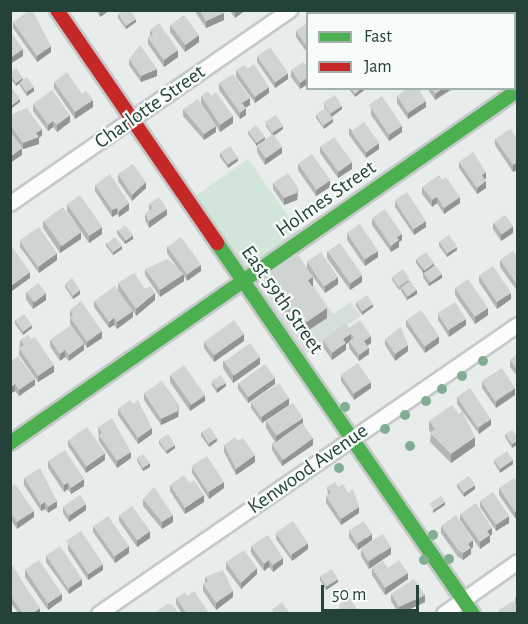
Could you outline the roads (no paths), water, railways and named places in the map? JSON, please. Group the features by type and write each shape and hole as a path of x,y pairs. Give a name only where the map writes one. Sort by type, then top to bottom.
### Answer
{"street":[{"name":"East 59th Street","path":"57,10 473,614"},
{"name":"Charlotte Street","path":"10,204 290,10"},
{"name":"Holmes Street","path":"10,443 244,283 518,90"},
{"name":"Kenwood Avenue","path":"99,614 518,325"},
{"path":"444,614 518,562"}]}
